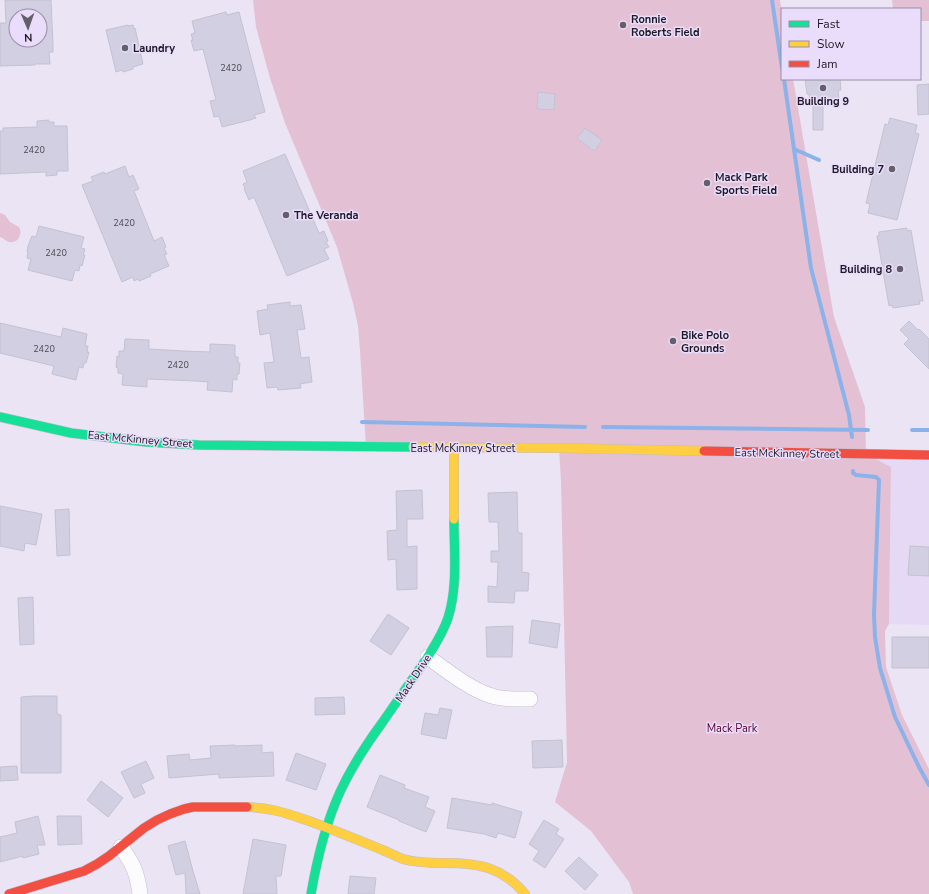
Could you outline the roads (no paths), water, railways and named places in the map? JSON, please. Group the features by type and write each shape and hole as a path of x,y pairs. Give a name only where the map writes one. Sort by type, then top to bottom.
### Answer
{"street":[{"name":"East McKinney Street","path":"0,416 71,433 146,442 199,445 454,447 929,456"},
{"name":"Mack Drive","path":"311,894 314,874 326,828 340,791 354,765 428,657 443,632 448,619 452,604 454,585 454,447"},
{"path":"428,657 477,691 493,697 530,700"},
{"path":"9,894 84,871 99,864 147,826 158,819 183,809 198,807 242,807 268,809 285,813 402,858 426,863 469,864 493,870 506,877 525,894"},
{"path":"121,847 133,866 140,894"}],"waterway":[{"path":"772,0 781,61"},
{"path":"784,80 811,268 849,415 852,437"},
{"path":"794,149 819,160"},
{"path":"362,422 585,427"},
{"path":"603,427 868,430"},
{"path":"912,430 929,430"},
{"path":"853,471 856,475 876,477 879,480 874,614 875,637 880,668 895,717 929,785"}],"place":[{"name":"Ronnie Roberts Field","path":"623,25"},
{"name":"Laundry","path":"125,48"},
{"name":"Building 9","path":"823,88"},
{"name":"Building 7","path":"892,169"},
{"name":"Mack Park Sports Field","path":"707,183"},
{"name":"The Veranda","path":"286,215"},
{"name":"Building 8","path":"900,269"},
{"name":"Bike Polo Grounds","path":"673,341"}],"park label":[{"name":"Mack Park","path":"732,728"}]}
